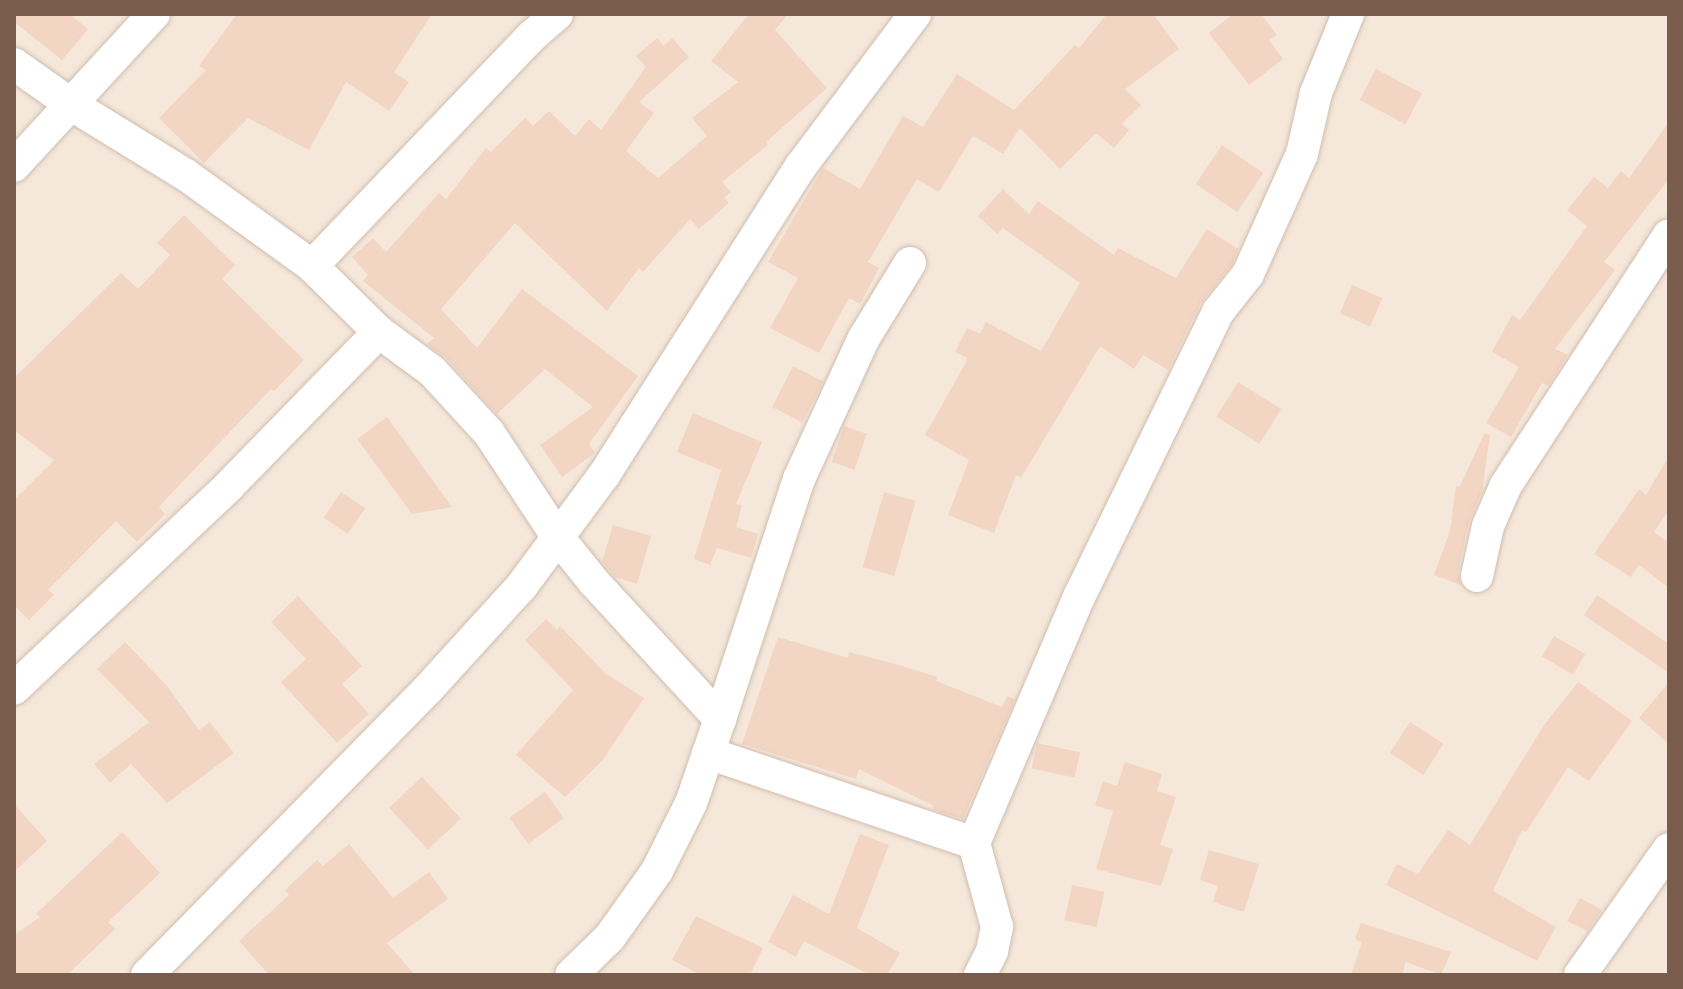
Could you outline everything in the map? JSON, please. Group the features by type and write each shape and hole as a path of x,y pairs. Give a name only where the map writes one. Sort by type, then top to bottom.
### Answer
{"street":[{"path":"14,166 154,14"},
{"path":"312,266 532,36 557,14"},
{"path":"147,975 429,688 521,587 612,463 801,166 915,14"},
{"path":"980,975 992,951 997,927 974,843 1080,595 1218,312 1248,274 1302,154 1316,93 1348,14"},
{"path":"14,64 72,105 186,175 312,266 379,332 432,371 489,433 557,536 593,581 720,719"},
{"path":"1477,576 1488,526 1506,485 1669,235"},
{"path":"571,975 610,937 657,871 691,803 799,479 864,338 910,263"},
{"path":"14,689 228,487 379,332"},
{"path":"708,753 974,843"},
{"path":"1580,975 1669,849"}],"shaded area":[{"path":"14,14 1669,14 1669,975 14,975"}],"building":[{"path":"14,14 69,14 88,29 62,60 14,22"},
{"path":"237,14 432,14 394,72 409,82 389,111 346,82 309,150 248,118 204,163 159,118 206,70 199,66"},
{"path":"749,14 788,14 775,30 827,88 766,142 768,145 722,182 731,192 724,198 729,203 699,229 690,219 643,272 639,268 607,311 515,223 441,309 477,348 522,289 638,376 589,444 595,453 562,477 540,445 593,407 545,369 497,414 446,358 427,344 434,338 363,281 368,275 352,257 373,238 386,252 439,193 446,199 486,148 491,152 525,118 533,126 549,111 575,136 589,119 601,130 646,67 636,56 657,38 664,46 672,38 689,57 639,102 654,113 626,151 658,178 707,136 692,118 738,82 711,61"},
{"path":"1107,14 1153,14 1179,49 1125,89 1141,105 1122,124 1129,130 1114,148 1096,133 1060,169 1020,128 1003,154 973,136 939,192 917,179 868,262 879,268 860,304 849,298 819,353 770,328 798,278 768,262 823,168 860,189 903,116 923,127 957,74 1014,110 1075,45 1079,48"},
{"path":"1233,14 1261,14 1277,35 1269,40 1283,59 1249,85 1209,33"},
{"path":"1376,69 1422,93 1405,124 1360,100"},
{"path":"1669,122 1669,179 1604,262 1615,270 1555,349 1568,355 1548,386 1542,383 1511,437 1486,423 1519,367 1492,352 1512,315 1520,320 1587,226 1567,210 1594,177 1608,188 1621,171 1629,178"},
{"path":"1222,145 1263,173 1237,212 1196,184"},
{"path":"1003,189 1029,214 1038,201 1114,255 1118,248 1176,278 1207,229 1238,249 1232,264 1201,303 1168,370 1143,355 1134,369 1100,346 1021,478 1016,475 994,533 948,515 969,460 925,435 965,364 967,358 955,352 967,328 980,334 986,322 1041,351 1080,283 1003,228 997,234 978,216"},
{"path":"184,215 235,265 222,279 304,360 274,391 271,389 166,499 159,507 165,514 137,542 116,521 48,590 54,595 29,620 14,605 14,500 54,460 14,430 14,378 121,273 138,289 170,255 157,243"},
{"path":"1352,285 1382,298 1370,326 1340,314"},
{"path":"793,366 823,381 802,422 772,407"},
{"path":"1238,382 1281,409 1260,444 1216,417"},
{"path":"693,413 762,442 736,504 742,505 736,527 758,534 751,558 717,548 710,565 694,559 721,470 677,452"},
{"path":"387,417 452,507 412,514 357,439"},
{"path":"844,426 867,434 854,470 832,462"},
{"path":"1484,434 1490,435 1482,492 1469,522 1458,572 1461,585 1434,575 1450,531 1456,486 1460,486"},
{"path":"1669,456 1669,510 1654,532 1669,543 1669,588 1639,565 1631,577 1594,554 1639,489 1646,495"},
{"path":"341,492 365,508 348,534 324,518"},
{"path":"884,492 916,501 894,576 863,567"},
{"path":"613,525 651,536 637,584 615,577 602,562"},
{"path":"1597,595 1669,644 1669,673 1584,615"},
{"path":"298,596 362,666 342,684 369,714 337,743 281,682 306,659 271,622"},
{"path":"546,619 557,630 560,626 605,673 644,698 602,761 565,797 516,755 573,690 525,640"},
{"path":"1554,636 1585,654 1573,675 1542,657"},
{"path":"778,637 848,658 849,652 899,665 937,677 936,681 1002,707 1007,696 1015,699 963,819 932,809 934,806 859,769 856,779 742,744"},
{"path":"125,642 167,686 199,730 210,722 234,753 167,803 131,764 110,783 94,764 149,722 97,669"},
{"path":"1578,682 1632,721 1589,781 1568,767 1526,832 1522,830 1493,891 1556,927 1537,961 1386,885 1397,864 1418,874 1448,830 1470,845 1544,725"},
{"path":"1669,682 1669,744 1639,718"},
{"path":"1410,722 1444,744 1423,775 1390,753"},
{"path":"1037,743 1080,752 1075,778 1032,768"},
{"path":"1125,762 1162,774 1157,791 1176,797 1160,845 1173,849 1161,886 1096,869 1113,811 1095,805 1103,781 1117,786"},
{"path":"422,777 461,819 428,849 389,808"},
{"path":"545,792 564,818 528,844 509,818"},
{"path":"14,804 47,841 14,872"},
{"path":"122,832 160,873 108,922 115,929 67,975 14,975 14,935 40,917 36,914"},
{"path":"860,834 889,845 857,928 900,953 887,975 870,975 804,941 796,957 768,942 793,895 829,914"},
{"path":"349,844 393,898 429,872 448,899 387,943 415,975 269,975 239,941 289,895 285,890 317,860 323,866"},
{"path":"1209,850 1259,864 1244,912 1213,902 1218,886 1200,880"},
{"path":"1072,885 1104,892 1097,927 1065,920"},
{"path":"1580,898 1602,910 1588,931 1567,921"},
{"path":"696,916 763,948 750,975 701,975 672,960"},
{"path":"1361,923 1451,952 1441,975 1406,962 1402,975 1351,975 1362,942 1355,939"}]}
